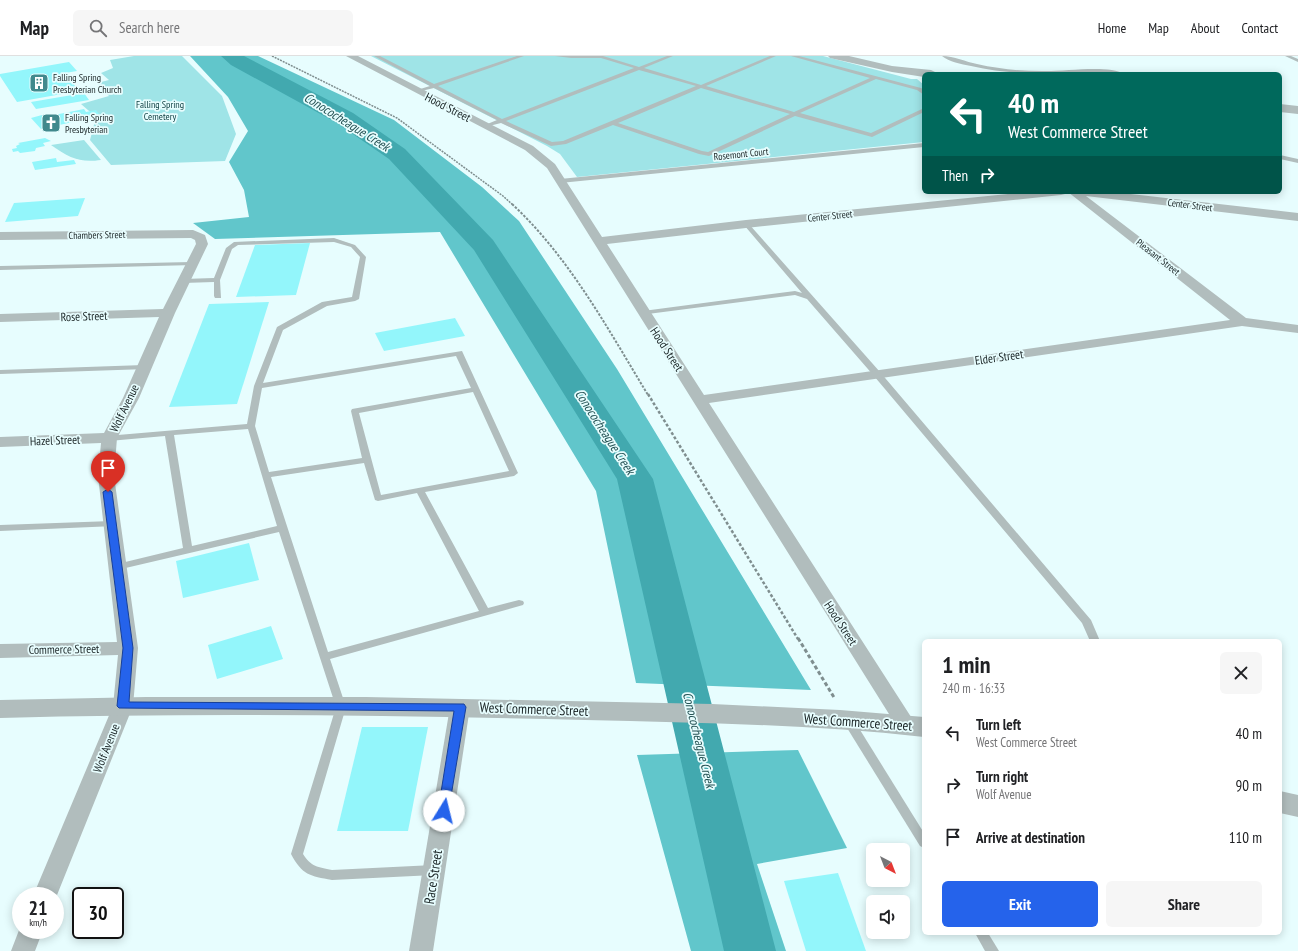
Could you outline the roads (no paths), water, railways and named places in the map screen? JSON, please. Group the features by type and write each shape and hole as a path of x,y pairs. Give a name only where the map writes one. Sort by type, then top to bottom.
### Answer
{"street":[{"name":"Hood Street","path":"351,56 529,148 551,166 643,313 915,726"},
{"path":"834,56 892,69 922,73"},
{"path":"1282,108 1298,110"},
{"name":"Center Street","path":"598,242 746,224 1041,194"},
{"name":"Pleasant Street","path":"1077,194 1242,322"},
{"name":"Center Street","path":"1100,194 1298,217"},
{"name":"Chambers Street","path":"0,236 193,234"},
{"name":"Wolf Avenue","path":"49,887 123,706 128,648 106,476 110,438 131,398 168,313 202,244 201,238 193,234"},
{"name":"Rose Street","path":"0,318 168,313"},
{"name":"Elder Street","path":"700,400 1242,322 1298,329"},
{"name":"Hazel Street","path":"0,442 110,438"},
{"name":"Commerce Street","path":"0,650 128,648"},
{"name":"West Commerce Street","path":"0,709 123,706 460,707 847,719 915,726"},
{"name":"Race Street","path":"422,951 460,707"},
{"path":"1282,802 1298,806"},
{"path":"23,951 28,939"}],"lane":[{"path":"376,56 502,121 551,144 564,143 774,56"},
{"path":"419,91 522,56"},
{"path":"557,56 571,58 601,56 794,114 872,135 922,111"},
{"path":"487,126 671,56"},
{"path":"793,56 922,91"},
{"path":"944,56 950,59 980,66 1028,72"},
{"path":"1287,56 1298,61"},
{"path":"1076,72 1113,72"},
{"path":"613,123 701,153 709,154 874,78"},
{"name":"Rosemont Court","path":"560,181 922,145"},
{"path":"1282,157 1298,161"},
{"path":"746,224 1087,622 1095,639"},
{"path":"218,296 217,280 229,248 236,243 334,240 353,246 363,257 355,299 325,304 280,329 258,386 251,426 282,528 341,707 297,854 304,866 316,872 332,874 434,870"},
{"path":"0,268 192,264"},
{"path":"184,281 217,280"},
{"path":"643,313 795,293 809,297"},
{"path":"258,386 459,353 476,389 514,473 378,498 366,460 355,411 476,389"},
{"path":"0,372 144,367"},
{"path":"110,438 251,426"},
{"path":"169,433 188,550"},
{"path":"266,475 366,460"},
{"path":"420,490 485,612"},
{"path":"0,528 112,524"},
{"path":"117,567 282,528"},
{"path":"324,657 519,603"},
{"path":"847,719 922,839"},
{"path":"982,935 992,951"}],"waterway":[{"name":"Conococheague Creek","path":"231,56 345,118 397,154 484,246 635,479 750,951"}],"place":[{"name":"Falling Spring Presbyterian Church","path":"39,83"},
{"name":"Falling Spring Presbyterian","path":"51,123"}],"park label":[{"name":"Falling Spring Cemetery","path":"160,110"}]}
